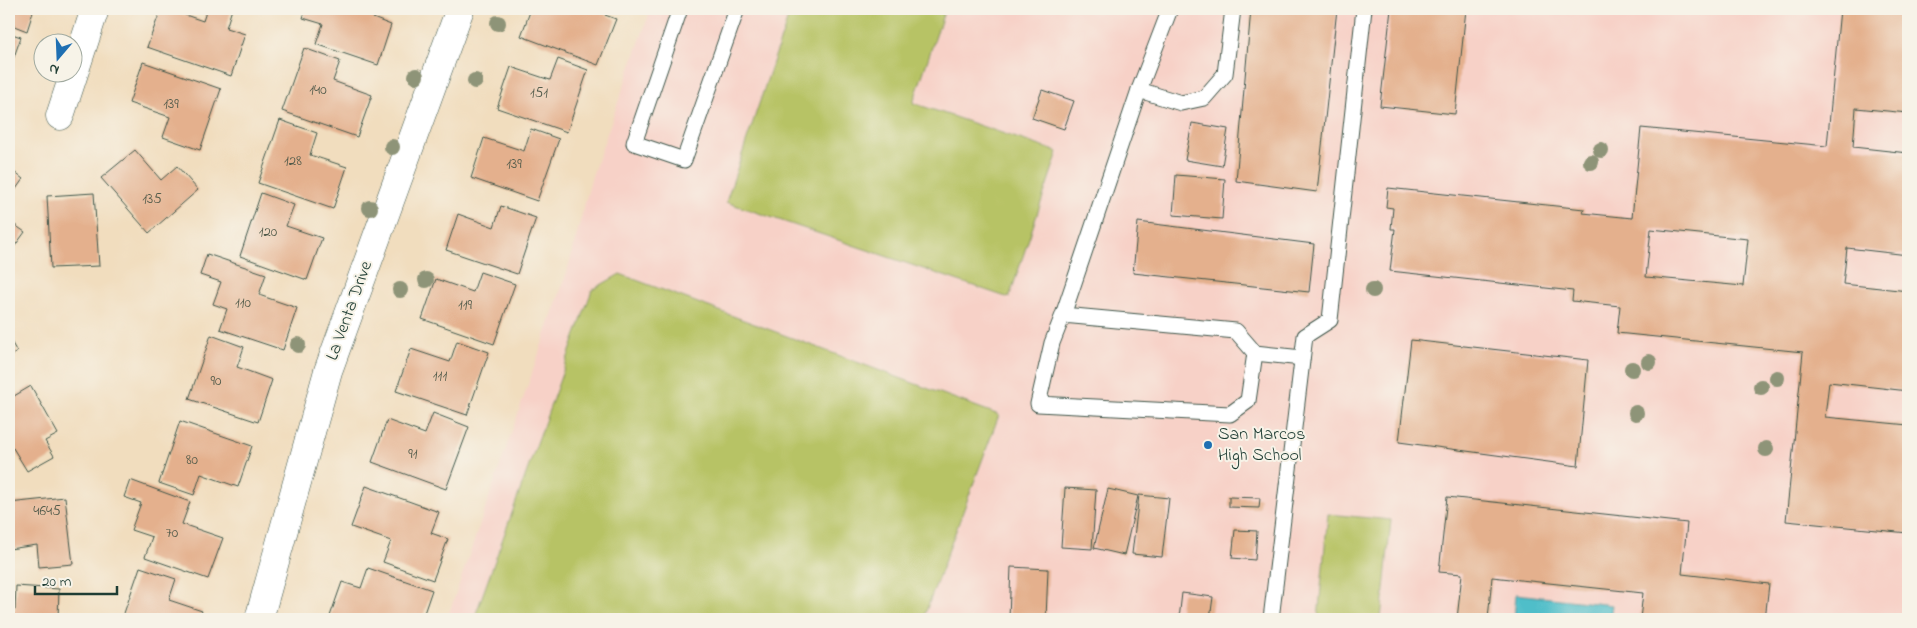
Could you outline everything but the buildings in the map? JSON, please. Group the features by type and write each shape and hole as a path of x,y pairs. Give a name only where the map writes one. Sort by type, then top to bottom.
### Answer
{"street":[{"path":"60,116 95,9"},
{"name":"La Venta Drive","path":"259,619 328,370 460,9"}],"lane":[{"path":"680,9 634,143 684,160 737,9"},
{"path":"1170,9 1139,90 1052,343 1038,404 1230,414 1248,401 1255,354"},
{"path":"1139,90 1181,103 1204,98 1224,74 1232,9"},
{"path":"1272,619 1305,336 1330,320 1364,9"},
{"path":"1063,315 1236,331 1255,354 1302,358"}],"shaded area":[{"name":"San Marcos High School","path":"651,9 1908,9 1908,619 447,619 567,272 592,176"}],"green space":[{"path":"791,9 945,9 913,103 1058,152 1009,298 726,202"},
{"path":"620,274 999,415 923,619 474,619 592,290"},
{"path":"1328,514 1391,520 1381,619 1318,619"}],"water":[{"path":"1516,594 1612,605 1610,619 1514,619"}],"place":[{"name":"San Marcos High School","path":"1208,445"}]}
